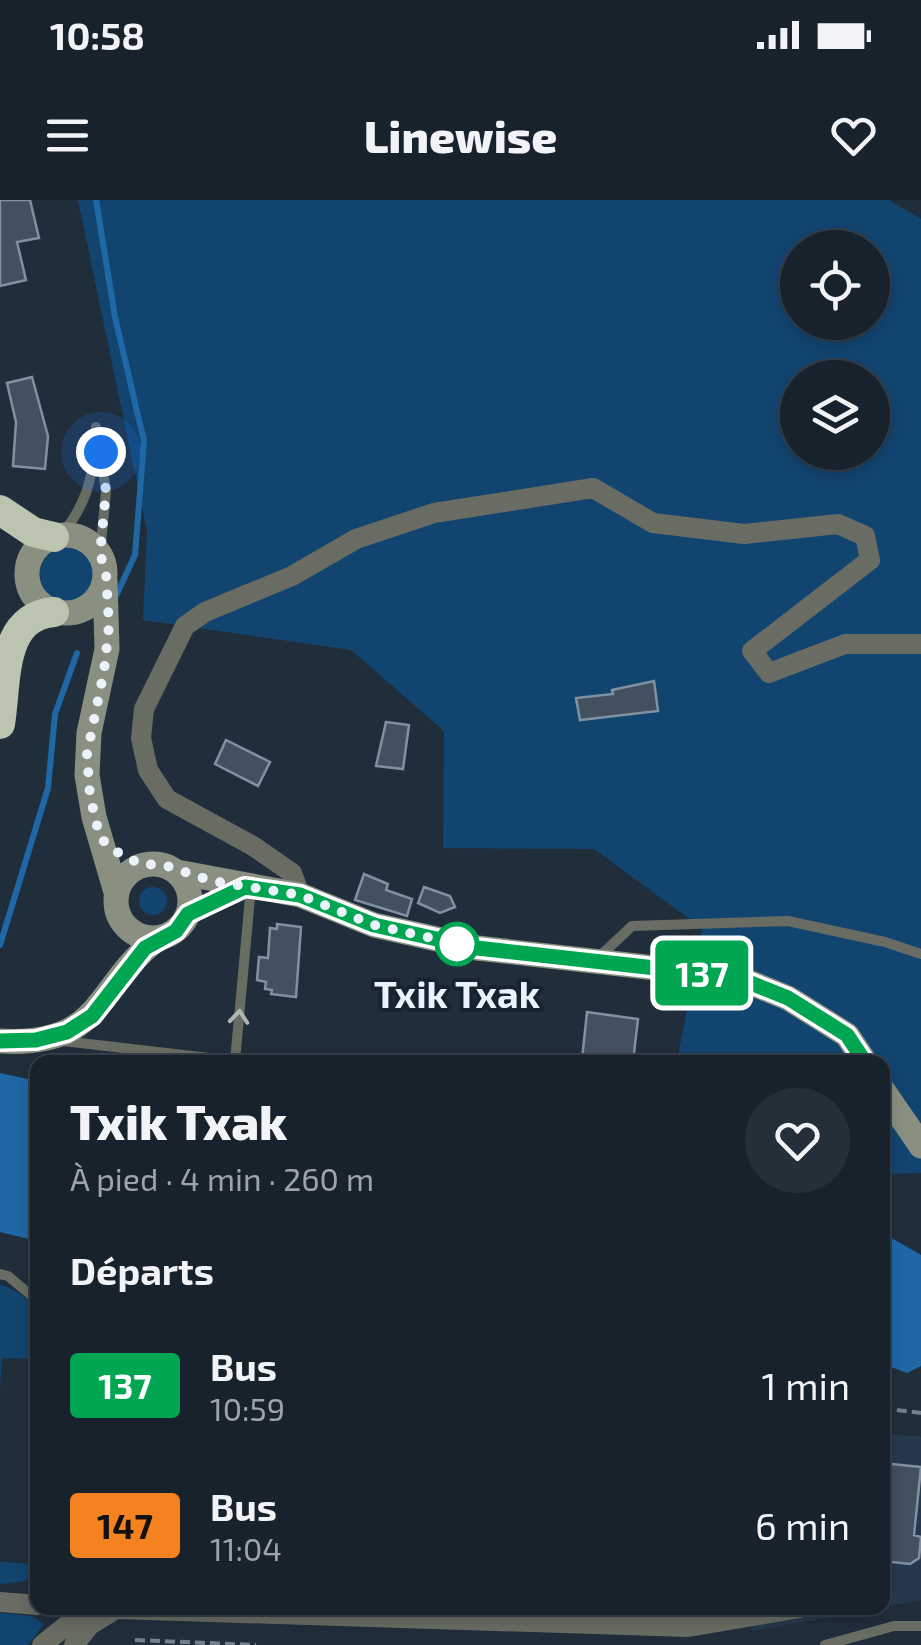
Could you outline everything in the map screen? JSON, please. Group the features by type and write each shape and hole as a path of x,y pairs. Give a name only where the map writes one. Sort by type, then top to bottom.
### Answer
{"highway":[{"path":"0,510 33,532 57,536"},
{"path":"0,724 10,642 22,623 43,613 59,613"}],"street":[{"path":"300,895 292,873 254,846 167,799 148,770 141,738 144,709 184,626 205,612 292,576 356,539 434,513 594,488 652,523 744,534 838,524 864,536 870,560 752,652 769,673 845,644 921,644"},
{"path":"104,671 91,635 34,598 27,575 34,552 57,536 84,539 100,554 109,626 104,671 87,754 90,796 116,892 116,910 124,926 145,938 157,938"},
{"path":"59,613 86,609 102,592 105,581"},
{"path":"100,838 143,865 161,864 176,872 300,895 374,925 426,937 477,948 736,977 788,998 847,1035 860,1055"},
{"path":"116,892 123,878 143,865"},
{"path":"176,872 189,891 188,914"},
{"path":"0,1041 67,1032 92,1016 157,938 176,931 188,914 248,887"},
{"path":"112,989 124,926"},
{"path":"890,1101 921,1146"},
{"path":"0,1602 30,1611"},
{"path":"74,1645 90,1625 122,1615"},
{"path":"409,1615 688,1627 759,1615"},
{"path":"42,1645 49,1616"}],"lane":[{"path":"57,536 73,520 89,488 96,426 106,491 100,554"},
{"path":"235,1055 248,887"},
{"path":"595,962 632,926 788,922 886,942 921,954"},
{"path":"42,1038 185,1055"},
{"path":"0,1274 30,1294"},
{"path":"825,1645 894,1626 921,1626"}],"path":[{"path":"890,1409 921,1413"},
{"path":"128,1615 135,1642 256,1645"}],"shaded area":[{"path":"78,200 889,200 921,219 921,1173 890,1174 890,1055 678,1055 702,928 594,849 443,848 444,731 351,650 143,620 147,531"},
{"path":"68,546 88,554 96,574 88,594 68,602 48,594 40,574 48,554"},
{"path":"153,887 163,891 167,901 163,911 153,915 143,911 139,901 143,891"},
{"path":"0,1073 30,1079 30,1239 0,1232"},
{"path":"890,1237 921,1255 921,1366 907,1373 890,1367"},
{"path":"0,1284 30,1303 30,1359 2,1358 0,1386"},
{"path":"890,1434 921,1437 921,1600 890,1606"},
{"path":"0,1562 30,1564 26,1581 0,1584"},
{"path":"0,1613 32,1616 44,1624 28,1645 0,1645"},
{"path":"621,1615 708,1615 692,1618"},
{"path":"747,1615 842,1615 752,1631"}],"building":[{"path":"0,200 30,200 39,238 17,242 26,280 0,286"},
{"path":"32,377 48,436 45,469 13,466 16,422 7,383"},
{"path":"654,681 658,711 580,720 576,698 613,694 612,690"},
{"path":"386,722 409,725 403,769 376,766"},
{"path":"226,740 270,762 258,786 215,764"},
{"path":"364,874 388,884 386,890 412,899 407,916 355,900"},
{"path":"424,887 450,896 455,907 440,913 418,903"},
{"path":"277,924 301,927 296,997 271,994 272,990 265,989 266,982 257,980 259,957 268,958 270,928 277,929"},
{"path":"587,1012 638,1019 634,1055 582,1055"},
{"path":"890,1464 921,1467 914,1535 921,1537 919,1558 910,1564 890,1562"}],"waterway":[{"path":"96,200 115,317 144,441 135,555 115,598"},
{"path":"0,945 48,788 55,714 77,653"}],"bus line":[{"name":"137","path":"0,1041 36,1040 67,1032 92,1016 129,966 157,938 176,931 188,914 245,887 300,895 374,925 477,948 736,977 788,998 847,1035 860,1055"}],"place":[{"name":"Txik Txak","path":"457,944"}],"route":[{"path":"101,452 106,491 100,554 106,572 108,649 87,754 90,796 100,838 143,865 161,864 212,881 300,895 374,925 457,944"}]}
